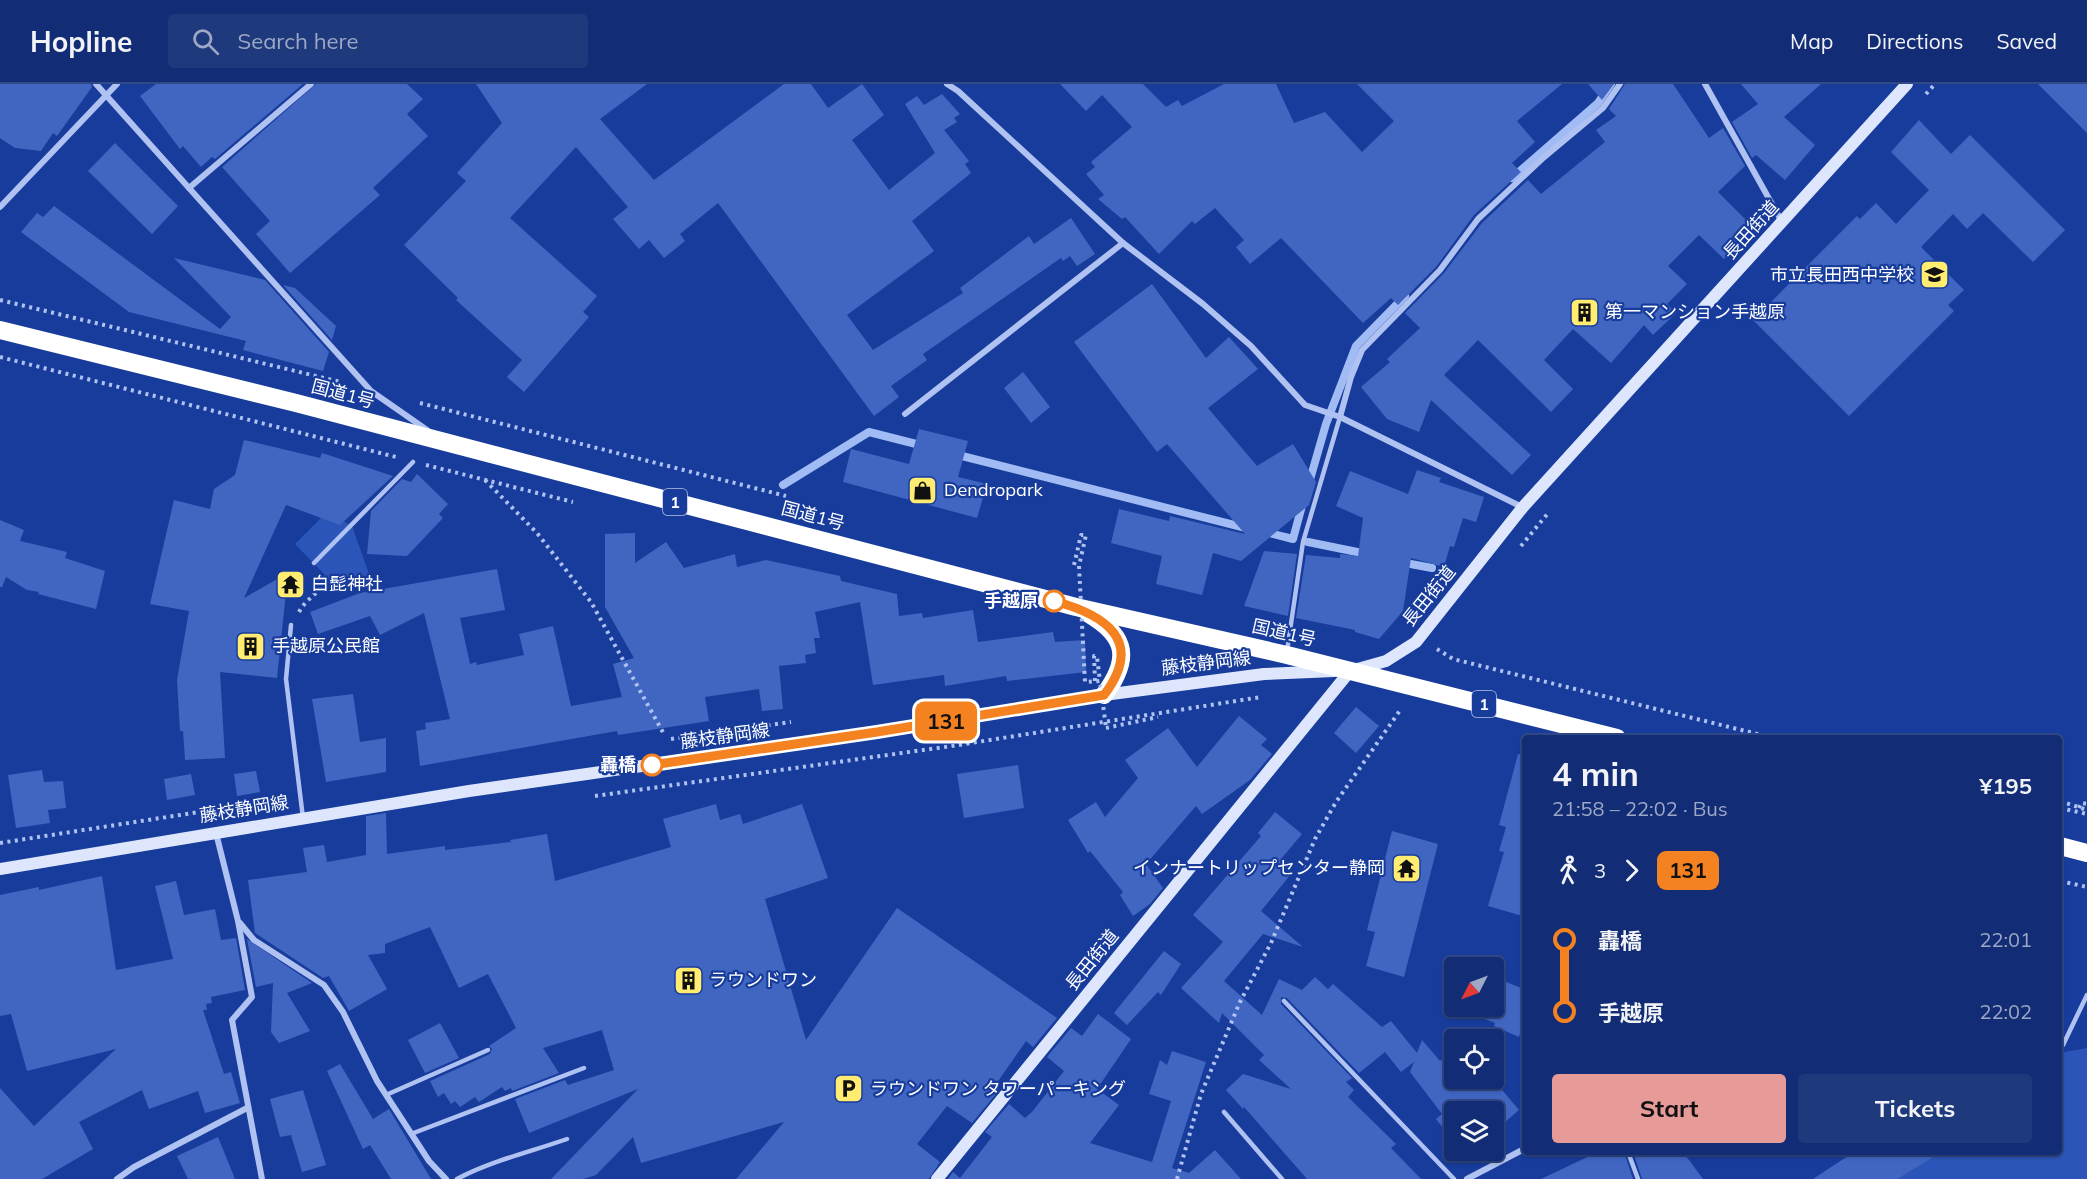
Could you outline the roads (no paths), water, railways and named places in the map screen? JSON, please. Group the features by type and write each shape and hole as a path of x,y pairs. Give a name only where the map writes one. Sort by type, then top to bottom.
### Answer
{"highway":[{"name":"国道1号","path":"0,330 296,403 1077,607 1287,655 1605,735"},
{"path":"1077,607 1113,631 1121,647 1122,661 1119,675 1100,686"},
{"path":"2062,847 2087,853"}],"main road":[{"name":"長田街道","path":"937,1179 1350,671 1386,661 1416,642 1523,507 1907,84"},
{"name":"藤枝静岡線","path":"0,869 303,818 877,732 1100,686 1264,674 1350,671"}],"street":[{"path":"96,84 371,391 444,443"},
{"path":"0,207 117,84"},
{"path":"189,188 311,84"},
{"path":"947,84 958,91 1123,243 1203,304 1251,346 1305,405 1340,417 1523,507"},
{"path":"1340,417 1351,377 1362,350 1440,270 1478,219 1542,159 1603,108 1620,84"},
{"path":"1705,84 1782,223"},
{"path":"905,414 1123,243"},
{"path":"216,832 238,921 252,997 232,1020 262,1179"},
{"path":"238,921 254,940 324,985 342,1012 386,1095 429,1161 446,1179"},
{"path":"117,1179 134,1167 248,1108"},
{"path":"1467,1179 1522,1150"}],"lane":[{"path":"1287,655 1303,542 1340,417"},
{"path":"314,563 413,462"},
{"path":"291,625 286,679 303,818"},
{"path":"2063,1045 2087,995"},
{"path":"1284,1000 1455,1179"},
{"path":"386,1095 488,1050"},
{"path":"411,1134 584,1068"},
{"path":"1224,1112 1282,1179"},
{"path":"457,1179 482,1166 567,1139"},
{"path":"1629,1155 1638,1179"}],"waterway":[{"path":"1512,178 1598,103 1611,84"},
{"path":"1309,483 1326,424 1356,346 1405,296"},
{"path":"783,485 869,432 924,446"},
{"path":"954,454 1246,528"},
{"path":"1265,532 1293,539 1303,502"},
{"path":"1308,542 1367,554"},
{"path":"1400,562 1432,568"}],"place":[{"name":"市立長田西中学校","path":"1935,275"},
{"name":"第一マンション手越原","path":"1584,312"},
{"name":"Dendropark","path":"923,490"},
{"name":"白髭神社","path":"290,584"},
{"name":"手越原","path":"1054,601"},
{"name":"手越原公民館","path":"251,646"},
{"name":"轟橋","path":"652,765"},
{"name":"インナートリップセンター静岡","path":"1406,868"},
{"name":"ラウンドワン","path":"688,980"},
{"name":"ラウンドワン タワーパーキング","path":"849,1089"}]}
